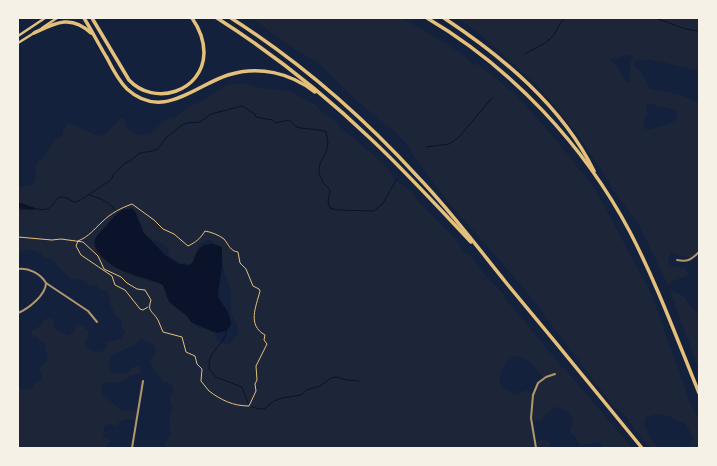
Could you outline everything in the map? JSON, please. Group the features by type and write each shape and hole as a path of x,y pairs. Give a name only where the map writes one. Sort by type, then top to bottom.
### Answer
{"highway":[{"path":"84,18 123,85 134,94 146,100 159,102 173,100 227,75 244,71 263,71 282,74 300,82 344,114"},
{"path":"92,18 131,83 141,90 156,94 168,94 179,90 190,83 198,74 204,53 203,42 200,32 192,18"},
{"path":"96,18 99,31"},
{"path":"217,18 251,40 344,114 422,190 485,257"},
{"path":"231,18 302,68 342,102 371,129 426,186 642,448"},
{"path":"426,18 474,50 519,88 560,130 599,182 624,220 642,255 699,393"},
{"path":"444,18 487,48 522,78 549,105 590,162 599,182"},
{"path":"449,18 466,33"},
{"path":"34,33 54,24 68,22 83,27 96,39"}],"main road":[{"path":"18,36 45,18"},
{"path":"18,43 57,18"}],"street":[{"path":"677,260 684,262 690,260 699,252"},
{"path":"18,269 24,268 30,270 42,278 46,283 88,311 97,322"},
{"path":"18,313 34,302 44,291 46,283"},
{"path":"536,448 531,418 534,395 538,383 546,377 555,374"},
{"path":"132,448 143,381"}],"path":[{"path":"18,237 52,240 61,239 83,242 98,256 104,268 121,277 126,284 137,289 144,290 151,300 149,307 150,311 157,319 163,332 182,338 186,352 195,356 197,364 202,369 201,381 208,390 214,393 218,398 230,404 249,406 256,391 256,366 267,344 264,340 265,335 256,327 254,320 260,291 253,286 246,269 240,263 238,252 235,252 229,248 221,237 205,231 197,241 188,246 174,234 163,229 154,220 132,204 111,215 86,238 78,241"},
{"path":"78,241 76,246 81,255 112,276 115,285 125,290 140,309 143,310 149,307"}],"shaded area":[{"path":"252,18 402,18 465,56 473,65 475,62 515,94 557,141 595,189 651,293 688,397 693,409 699,417 699,448 690,448 693,437 685,424 671,417 659,414 646,417 645,421 648,434 658,448 651,448 636,431 626,416 612,405 524,288 448,202 411,152 412,150 397,134 357,101 317,62 293,48"},
{"path":"458,18 699,18 699,71 649,59 635,61 634,66 640,71 651,89 681,95 699,103 699,252 692,257 686,257 671,252 668,260 670,266 685,268 689,275 673,281 668,285 639,225 613,190 610,183 578,135 538,86 481,35","holes":["629,54 633,56 630,64 630,77 628,83 617,66 609,60","646,103 651,105 652,103 658,107 676,110 678,117 668,124 648,130 643,124 647,113"]},
{"path":"244,83 260,88 289,91 316,105 323,113 336,122 342,129 386,166 394,179 412,192 418,201 457,240 462,251 472,257 487,278 504,295 507,303 510,304 562,368 563,367 632,448 604,448 598,442 580,446 576,438 569,432 573,420 566,411 556,407 541,420 532,421 536,441 546,440 550,443 549,448 167,448 165,443 171,436 169,418 172,407 170,396 174,393 174,388 171,384 164,382 151,364 150,361 156,353 155,346 145,340 140,339 135,345 111,356 108,368 115,374 130,371 131,368 140,365 141,373 129,376 117,383 104,382 101,386 103,395 122,411 138,411 137,420 122,420 116,427 107,424 103,430 104,437 110,440 106,448 18,448 18,386 23,390 32,388 36,382 41,380 42,376 39,369 47,359 45,344 35,336 30,338 32,334 31,331 40,326 45,319 53,318 54,328 67,336 73,333 78,323 89,331 85,346 92,351 98,352 106,349 108,341 114,341 122,338 125,332 121,327 122,321 115,316 109,302 110,299 107,290 101,290 96,285 90,285 80,279 73,280 62,271 53,260 44,258 36,251 25,250 19,253 18,252 18,211 19,212 28,208 18,203 18,187 33,185 36,176 35,167 44,157 54,140 63,135 63,131 68,123 99,136 105,134 121,118 124,119 127,128 138,135 152,133 166,119 176,117 188,107 204,100 227,85","holes":["125,208 131,212 143,227 144,230 141,234 163,244 169,249 168,255 180,262 192,264 202,242 210,240 219,247 231,291 231,313 238,327 238,334 230,344 221,344 216,339 215,332 210,329 199,328 191,322 186,315 169,302 163,285 139,278 113,267 94,241 108,223","514,356 528,361 544,379 537,384 533,394 525,390 518,395 509,392 499,381 504,367"]},
{"path":"18,202 38,209 30,210 18,208"},
{"path":"132,208 136,213 143,232 165,255 179,264 189,265 193,262 200,248 207,244 222,247 222,266 218,294 219,299 228,312 231,323 230,327 226,331 216,333 191,322 186,315 169,302 163,285 120,270 105,260 98,252 94,244 95,239 119,212"},
{"path":"670,291 680,294 699,314 699,370"}],"waterway":[{"path":"525,54 550,39 565,18"},
{"path":"655,18 686,29 699,31"},
{"path":"426,147 449,144 459,137 492,98"},
{"path":"38,209 45,210 49,208 61,197 74,202 79,201 111,180 114,174 125,163 140,153 158,149 166,138 182,125 200,122 211,114 242,106 255,114 256,117 272,120 276,123 289,120 297,127 326,132 328,146 320,163 319,170 323,181 330,190 328,201 330,208 337,210 374,211 383,203 397,179"},
{"path":"89,195 106,202 118,212"},
{"path":"226,331 223,340 211,357 209,369 216,377 242,387 248,403 253,407 264,409 274,401 301,395 307,390 320,386 331,378 336,377 346,380 359,381"}]}
